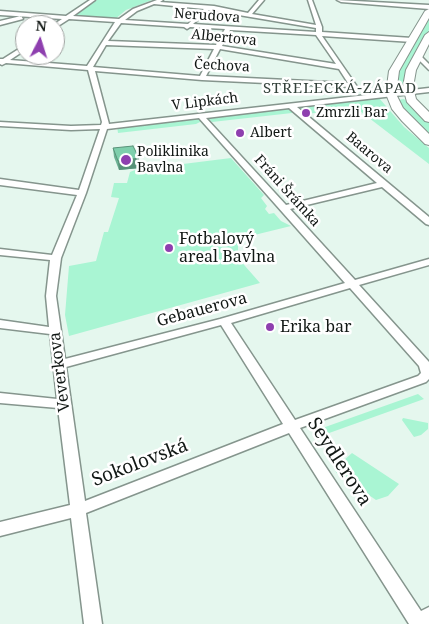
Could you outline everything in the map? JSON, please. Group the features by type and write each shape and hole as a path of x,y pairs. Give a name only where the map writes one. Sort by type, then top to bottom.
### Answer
{"main road":[{"path":"429,11 394,71 391,94 398,109 406,119 429,140"},
{"path":"428,39 408,78 408,92 411,100 429,119"}],"street":[{"path":"66,18 92,0"},
{"path":"104,127 106,122 94,75 90,69 118,22 135,10 160,0"},
{"path":"194,0 204,0"},
{"path":"197,6 204,0"},
{"path":"250,14 262,0"},
{"path":"310,0 319,27 319,35 352,85 363,97"},
{"path":"341,0 394,2 429,7"},
{"path":"154,3 197,6 319,27"},
{"path":"187,27 208,8"},
{"name":"Nerudova","path":"0,13 20,15"},
{"name":"Nerudova","path":"66,18 227,30 412,40"},
{"path":"0,23 15,20"},
{"path":"202,78 227,30"},
{"name":"Albertova","path":"104,43 218,48 340,67"},
{"path":"1,62 15,53"},
{"path":"418,56 429,68"},
{"name":"Čechova","path":"1,62 202,78 352,85"},
{"name":"V Lipkách","path":"0,124 104,127 429,90"},
{"name":"Baarova","path":"291,106 429,222"},
{"name":"Fráni Šrámka","path":"201,116 353,285"},
{"name":"Veverkova","path":"93,624 76,510 51,296 56,258 82,193 104,127"},
{"path":"0,182 82,193"},
{"path":"283,208 384,184"},
{"path":"0,252 56,258"},
{"name":"Gebauerova","path":"59,366 224,322 429,262"},
{"path":"292,426 422,380 427,374 425,365 353,285"},
{"name":"Seydlerova","path":"224,322 419,624"},
{"path":"0,324 55,331"},
{"path":"0,398 64,404"},
{"name":"Sokolovská","path":"0,530 76,510 292,426"},
{"path":"419,624 429,615"}],"green space":[{"path":"97,0 152,0 126,10 114,20 73,17"},
{"path":"429,16 429,30 411,62 404,87 399,90 397,72"},
{"path":"379,98 404,127 429,148 429,164 356,108 306,114 298,109 302,106"},
{"path":"404,99 429,123 429,136 407,114 397,100"},
{"path":"282,108 292,110 292,113 212,122 207,118"},
{"path":"196,118 202,121 196,124 118,133 117,126"},
{"name":"Fotbalový areal Bavlna","path":"231,158 264,195 261,198 267,206 265,209 269,214 274,213 281,221 291,226 238,239 238,258 260,283 69,336 65,315 69,266 96,261 104,232 108,232 119,198 111,197 114,183 127,183 130,172 135,170"},
{"path":"418,394 424,399 318,437 314,431"},
{"path":"403,418 428,423 428,429 421,435 414,437 402,420"},
{"path":"352,453 399,484 388,496 376,500 360,489 357,492 347,485 350,482 338,475 334,469"}],"building":[{"path":"133,146 139,158 118,161 113,148"}],"place":[{"name":"Zmrzli Bar","path":"306,113"},
{"name":"Albert","path":"240,133"},
{"name":"Poliklinika Bavlna","path":"126,160"},
{"name":"Fotbalový areal Bavlna","path":"169,248"},
{"name":"Erika bar","path":"270,327"}],"district":[{"name":"STŘELECKÁ-ZÁPAD","path":"340,89"}]}
